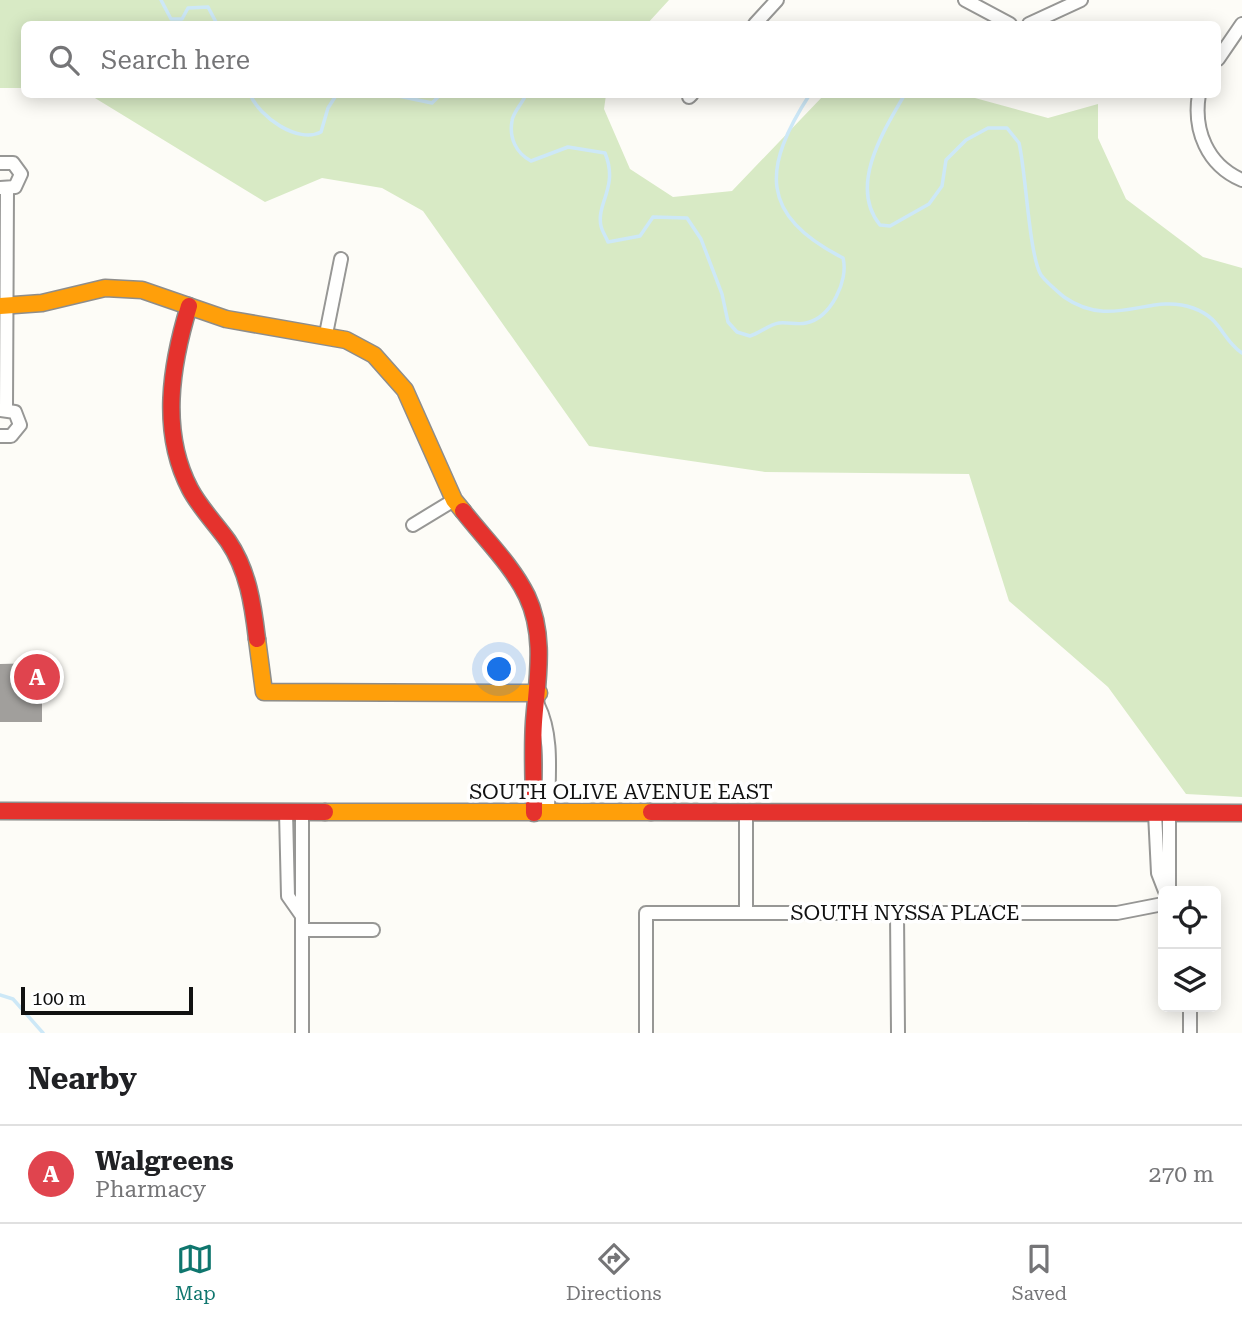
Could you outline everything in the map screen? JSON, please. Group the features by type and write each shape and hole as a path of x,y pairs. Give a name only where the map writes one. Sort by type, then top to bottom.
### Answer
{"street":[{"path":"758,21 777,0"},
{"path":"965,0 1004,21"},
{"path":"1036,21 1081,0"},
{"path":"1221,53 1242,24"},
{"path":"1199,98 1197,119 1201,140 1221,166 1242,180"},
{"path":"0,163 13,163 21,174 19,183 3,189 2,309 3,410 18,415 20,425 11,436 0,436"},
{"path":"326,334 341,259"},
{"path":"2,309 111,288 151,292 248,324 326,334 367,351 396,377 413,407 454,499 529,599 540,635 538,699 534,720 541,813"},
{"path":"190,306 173,368 176,448 190,490 228,539 242,567 264,692 538,699"},
{"path":"413,525 454,499"},
{"name":"SOUTH OLIVE AVENUE EAST","path":"0,811 1242,813"},
{"path":"294,812 303,923 302,1033"},
{"path":"746,813 746,913"},
{"path":"1162,813 1167,886"},
{"name":"SOUTH NYSSA PLACE","path":"646,1033 646,913 1117,913 1158,905"},
{"path":"897,913 898,1033"},
{"path":"303,923 373,930"},
{"path":"1190,1012 1190,1033"}],"green space":[{"path":"0,0 669,0 650,21 21,21 21,88 0,88"},
{"path":"95,98 606,98 604,109 630,169 673,197 732,191 821,98 975,98 1048,118 1098,104 1098,138 1126,199 1203,257 1242,268 1242,797 1186,794 1108,687 1009,601 969,474 765,472 589,446 423,211 382,188 322,178 265,202"}],"building":[{"path":"42,663 42,722 0,722 0,664"}],"waterway":[{"path":"161,0 171,19 182,19 188,8 208,7 215,21"},
{"path":"252,98 262,111 280,126 312,135 321,132 328,108 334,98"},
{"path":"408,98 432,103 437,98"},
{"path":"524,98 514,114 511,127 513,139 521,154 531,161 568,147 605,153 610,176 600,218 608,242 640,236 653,217 687,218 701,239 722,294 728,322 737,332 750,336 776,324 803,324 815,320 830,306 841,287 843,258 815,242 796,225 783,207 777,188 777,167 783,145 808,98"},
{"path":"903,98 879,141 868,176 867,193 871,210 880,225 890,226 929,204 942,186 946,160 966,140 988,128 1007,128 1019,143 1033,250 1041,275 1049,283 1064,297 1082,307 1099,311 1161,304 1193,308 1210,317 1242,353"},
{"path":"0,995 13,999 43,1033"}],"traffic: slow":[{"path":"0,306 42,303 105,288 142,290 226,319 346,340 374,355 405,390 454,500 463,511"},
{"path":"257,639 264,692 539,693"},
{"path":"325,812 651,812"}],"traffic: jam":[{"path":"189,306 173,375 171,398 175,445 190,489 235,552 245,576 257,639"},
{"path":"463,511 514,573 527,596 537,627 539,659 533,733 534,813"},
{"path":"0,811 325,812"},
{"path":"651,812 1242,813"}],"place":[{"name":"Walgreens","path":"37,677"}]}
